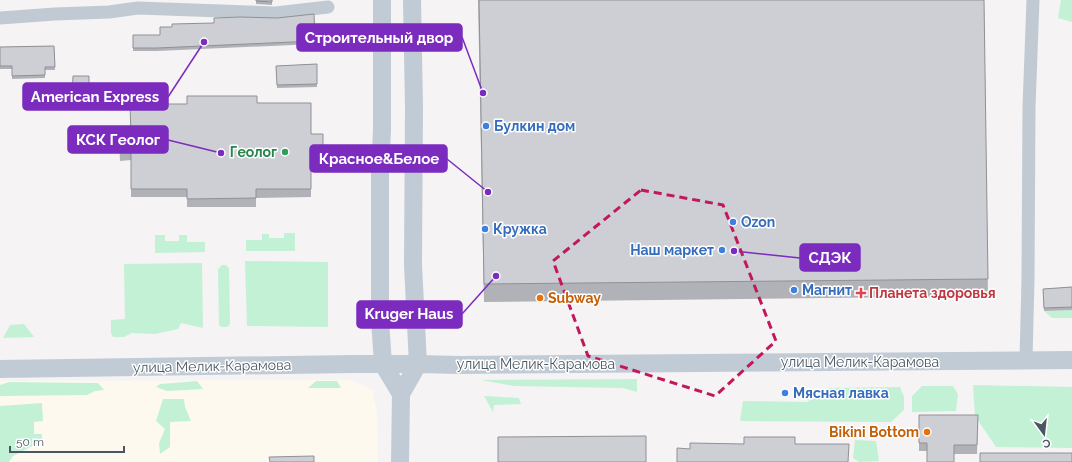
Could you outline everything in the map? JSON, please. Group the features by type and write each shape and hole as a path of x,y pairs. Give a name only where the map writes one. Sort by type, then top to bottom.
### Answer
{"main road":[{"path":"382,0 380,320 383,364 401,394"},
{"path":"400,462 401,394 418,364 413,265 414,106 412,0"},
{"name":"улица Мелик-Карамова","path":"0,369 383,364 468,365 1072,360"}],"street":[{"path":"1026,360 1029,107 1033,0"},
{"path":"0,18 109,12 138,8 276,13 328,7"}],"highlighted area":[{"path":"641,190 723,205 776,341 715,396 588,356 553,261"}],"shaded area":[{"path":"352,380 372,390 377,412 378,462 0,462 0,381"}],"green space":[{"path":"1061,0 1072,0 1072,22 1058,18"},
{"path":"284,233 295,233 295,251 246,251 246,240 262,240 262,234 269,234 269,238 284,238"},
{"path":"155,235 165,235 165,241 179,241 179,235 187,235 187,242 205,242 205,252 155,253"},
{"path":"245,261 328,262 328,327 247,326"},
{"path":"202,263 203,328 181,323 178,329 155,334 132,333 124,337 113,337 111,333 111,320 125,319 124,264"},
{"path":"222,265 226,265 229,268 230,324 227,327 222,327 219,325 218,269"},
{"path":"1072,310 1072,318 1052,318 1044,311"},
{"path":"24,324 34,337 3,338 10,325"},
{"path":"637,379 637,392 623,388 514,386 481,380"},
{"path":"197,381 203,389 167,391 156,387 160,384"},
{"path":"316,381 337,381 341,388 308,388"},
{"path":"9,382 98,383 104,390 95,391 87,395 0,396 0,385"},
{"path":"973,385 1072,387 1072,448 996,447 975,416"},
{"path":"922,386 953,386 958,394 956,411 912,412 912,396"},
{"path":"900,387 904,397 904,410 891,422 740,421 743,401 807,402 829,388"},
{"path":"484,396 519,398 521,404 494,405 493,412"},
{"path":"163,399 184,399 185,407 191,421 170,422 170,447 160,454 159,443 165,429 156,421"},
{"path":"42,403 43,421 34,422 34,434 42,434 42,441 13,456 9,462 0,462 0,406"},
{"path":"855,440 876,441 879,461 859,462 853,458"}],"building":[{"path":"272,0 272,2 256,1"},
{"path":"479,0 984,0 988,279 484,284"},
{"path":"314,14 315,41 133,48 133,35 160,35 160,27 172,27 172,24 214,23 214,18 277,18"},
{"path":"54,46 55,67 45,67 45,75 12,76 12,66 0,66 0,47"},
{"path":"317,64 317,84 277,85 276,66"},
{"path":"73,76 89,76 89,99 72,99"},
{"path":"187,96 257,96 257,103 311,103 311,134 323,134 323,152 311,152 311,189 256,189 256,198 187,199 187,189 131,189 131,152 120,152 119,138 131,137 130,104 187,104"},
{"path":"1072,287 1072,307 1044,308 1043,289"},
{"path":"919,415 978,415 977,445 954,445 954,462 927,462 927,443 919,443"},
{"path":"646,436 646,462 498,462 498,437"},
{"path":"744,437 795,437 795,444 849,444 848,462 677,462 677,448 690,449 690,443 744,444"},
{"path":"980,453 1072,453 1072,462 980,462"},
{"path":"314,456 314,462 270,462 269,457"}],"place":[{"name":"American Express","path":"204,42"},
{"name":"Строительный двор","path":"483,93"},
{"name":"Булкин дом","path":"486,126"},
{"name":"Геолог","path":"285,152"},
{"name":"КСК Геолог","path":"221,153"},
{"name":"Красное&Белое","path":"488,192"},
{"name":"Ozon","path":"733,222"},
{"name":"Кружка","path":"485,229"},
{"name":"Наш маркет","path":"722,250"},
{"name":"СДЭК","path":"734,251"},
{"name":"Kruger Haus","path":"496,276"},
{"name":"Магнит","path":"794,290"},
{"name":"Планета здоровья","path":"861,293"},
{"name":"Subway","path":"540,298"},
{"name":"Мясная лавка","path":"785,393"},
{"name":"Bikini Bottom","path":"927,432"}]}
